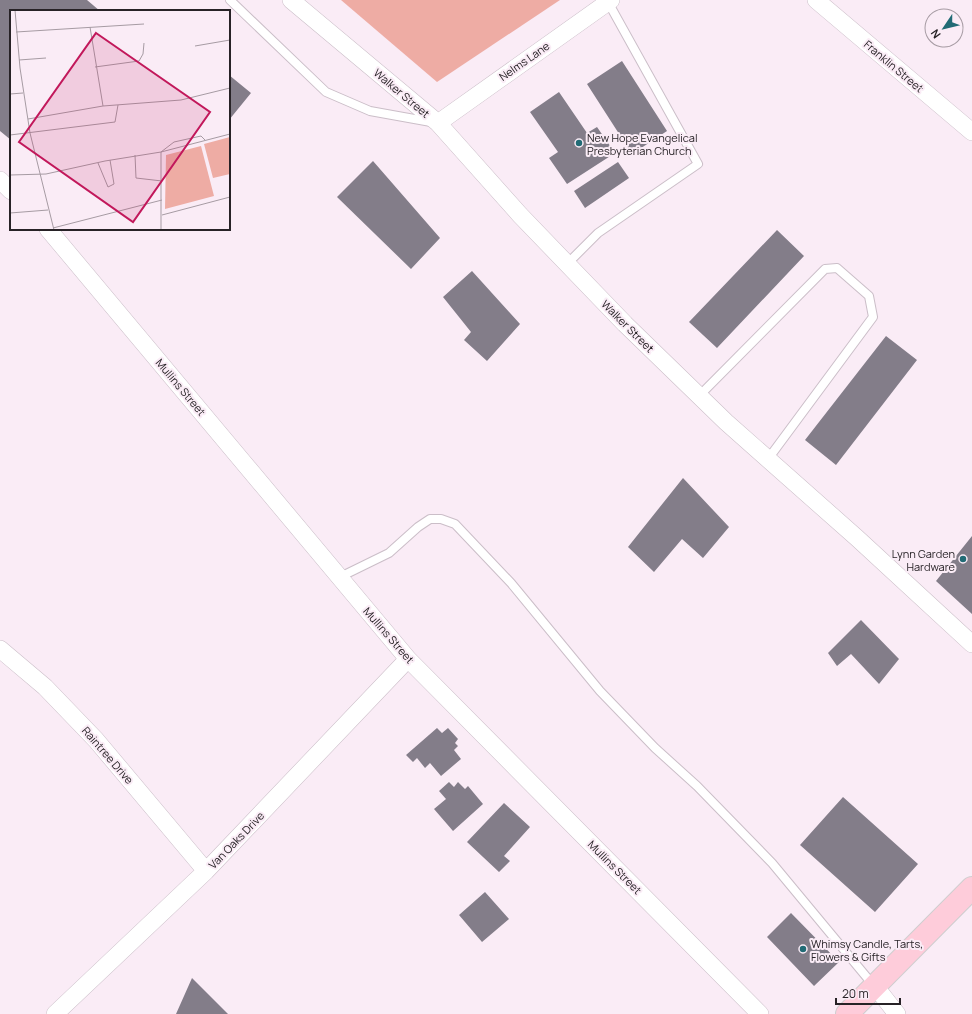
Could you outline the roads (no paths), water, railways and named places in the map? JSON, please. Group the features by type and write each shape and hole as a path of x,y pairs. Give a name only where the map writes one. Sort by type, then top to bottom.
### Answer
{"main road":[{"path":"847,1014 972,888"}],"street":[{"name":"Walker Street","path":"291,0 438,123 520,215 625,324 726,422 858,538 972,644"},
{"name":"Franklin Street","path":"816,0 972,132"},
{"name":"Nelms Lane","path":"438,123 609,1"},
{"path":"0,180 10,190"},
{"name":"Mullins Street","path":"49,230 408,659 760,1014"},
{"name":"Raintree Drive","path":"0,649 45,687 96,740 206,871"},
{"name":"Van Oaks Drive","path":"55,1014 206,871 408,659"},
{"path":"875,986 897,1014"}],"lane":[{"path":"230,0 326,92 370,111 438,123"},
{"path":"567,264 598,233 698,164 609,1"},
{"path":"699,396 826,270 837,268 869,296 873,317 768,459"},
{"path":"340,577 389,552 418,526 430,519 441,519 454,524 511,583 600,691 655,748 697,786 772,863 875,986"}],"place":[{"name":"New Hope Evangelical Presbyterian Church","path":"579,143"},
{"name":"Lynn Garden Hardware","path":"963,559"},
{"name":"Whimsy Candle, Tarts, Flowers & Gifts","path":"803,949"}]}
